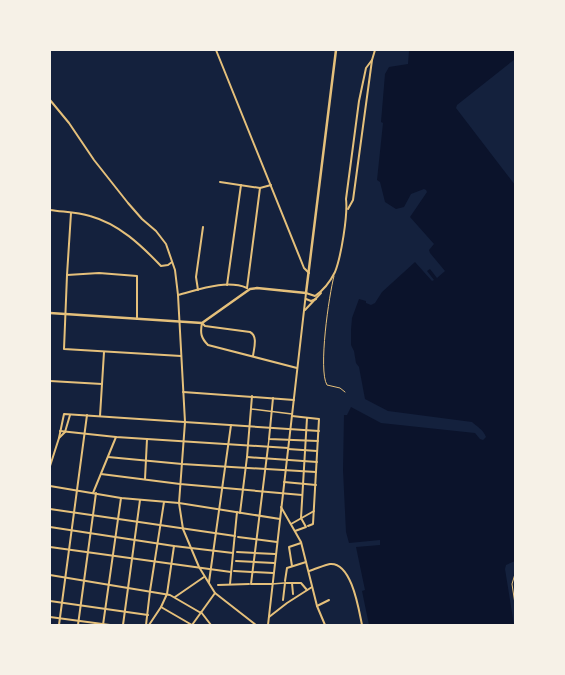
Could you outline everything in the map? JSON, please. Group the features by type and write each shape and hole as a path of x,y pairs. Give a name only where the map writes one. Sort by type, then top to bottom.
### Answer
{"main road":[{"path":"50,313 202,324 248,288 306,293 336,50"}],"street":[{"path":"216,50 304,268 309,273"},
{"path":"304,310 318,298 335,272 348,210 353,200 372,60 375,50"},
{"path":"348,210 346,199 359,100 366,68 372,60"},
{"path":"50,100 69,123 90,154 128,204 161,236 166,244 176,277 184,392 185,422 179,503 183,529 199,567 215,593 256,625"},
{"path":"220,182 260,188 271,185"},
{"path":"227,285 241,185"},
{"path":"178,295 227,285 236,285 248,288 260,188"},
{"path":"50,210 90,216 127,234 161,266 168,265 172,262"},
{"path":"71,213 64,349 181,356"},
{"path":"198,290 196,277 203,227"},
{"path":"67,275 99,273 137,276 136,319"},
{"path":"268,625 306,293 315,296 323,291"},
{"path":"306,299 311,301 318,298"},
{"path":"253,356 254,334 250,332 205,326 202,324 202,340 208,345 297,368"},
{"path":"100,416 104,352"},
{"path":"50,381 102,384"},
{"path":"184,392 294,400"},
{"path":"230,584 235,536 246,467 252,396"},
{"path":"250,584 253,572 273,398"},
{"path":"251,409 319,419 313,524 295,531"},
{"path":"50,466 59,438 64,414 318,431"},
{"path":"59,438 65,432 70,415"},
{"path":"59,625 87,416"},
{"path":"306,418 301,518 307,527"},
{"path":"208,583 220,509 231,425"},
{"path":"60,431 116,437 317,451"},
{"path":"78,625 94,493 100,474 116,437"},
{"path":"269,438 318,441"},
{"path":"145,479 147,439"},
{"path":"108,457 182,464 316,472"},
{"path":"247,457 317,462"},
{"path":"100,474 180,484 302,495"},
{"path":"284,482 316,485"},
{"path":"50,486 121,498 179,503 280,519"},
{"path":"103,625 114,556 121,498"},
{"path":"123,625 140,500"},
{"path":"149,625 148,615 150,591 164,502"},
{"path":"281,507 301,543 317,606 325,625"},
{"path":"50,509 235,536"},
{"path":"291,524 314,511"},
{"path":"50,527 174,546 233,553"},
{"path":"238,537 277,542"},
{"path":"292,566 289,547 301,543"},
{"path":"149,625 161,607 167,594 174,546"},
{"path":"50,547 171,565 199,567 231,572"},
{"path":"236,552 276,554"},
{"path":"236,562 274,564"},
{"path":"283,600 287,568 306,562"},
{"path":"309,571 331,564 336,565 344,572 349,578 354,589 362,625"},
{"path":"234,571 273,573"},
{"path":"50,575 167,594 201,612 211,625"},
{"path":"175,597 204,577"},
{"path":"218,585 272,584 285,582 301,583 308,590"},
{"path":"292,583 293,594"},
{"path":"269,617 312,587"},
{"path":"161,607 192,625 215,593"},
{"path":"317,606 329,600"},
{"path":"50,602 148,615"},
{"path":"50,617 110,625"}],"lane":[{"path":"335,272 329,298 324,361 325,381 327,385 340,388 345,392"},
{"path":"515,574 512,584 515,604"}],"water":[{"path":"515,50 515,59 457,105 456,108 515,185 515,561 506,565 505,569 514,625 369,625 362,591 365,590 356,547 380,545 380,540 349,543 346,532 343,470 344,415 347,415 351,407 381,423 475,433 480,439 483,440 486,437 482,430 472,422 388,411 365,399 359,367 356,363 354,351 351,345 352,318 359,299 366,301 366,303 371,305 375,303 382,292 415,262 432,281 434,280 427,271 430,269 437,278 445,271 430,253 429,250 434,244 410,217 427,192 426,190 424,189 411,194 404,207 396,209 385,202 380,182 377,180 383,123 381,122 385,74 389,67 408,64 409,51"}]}
